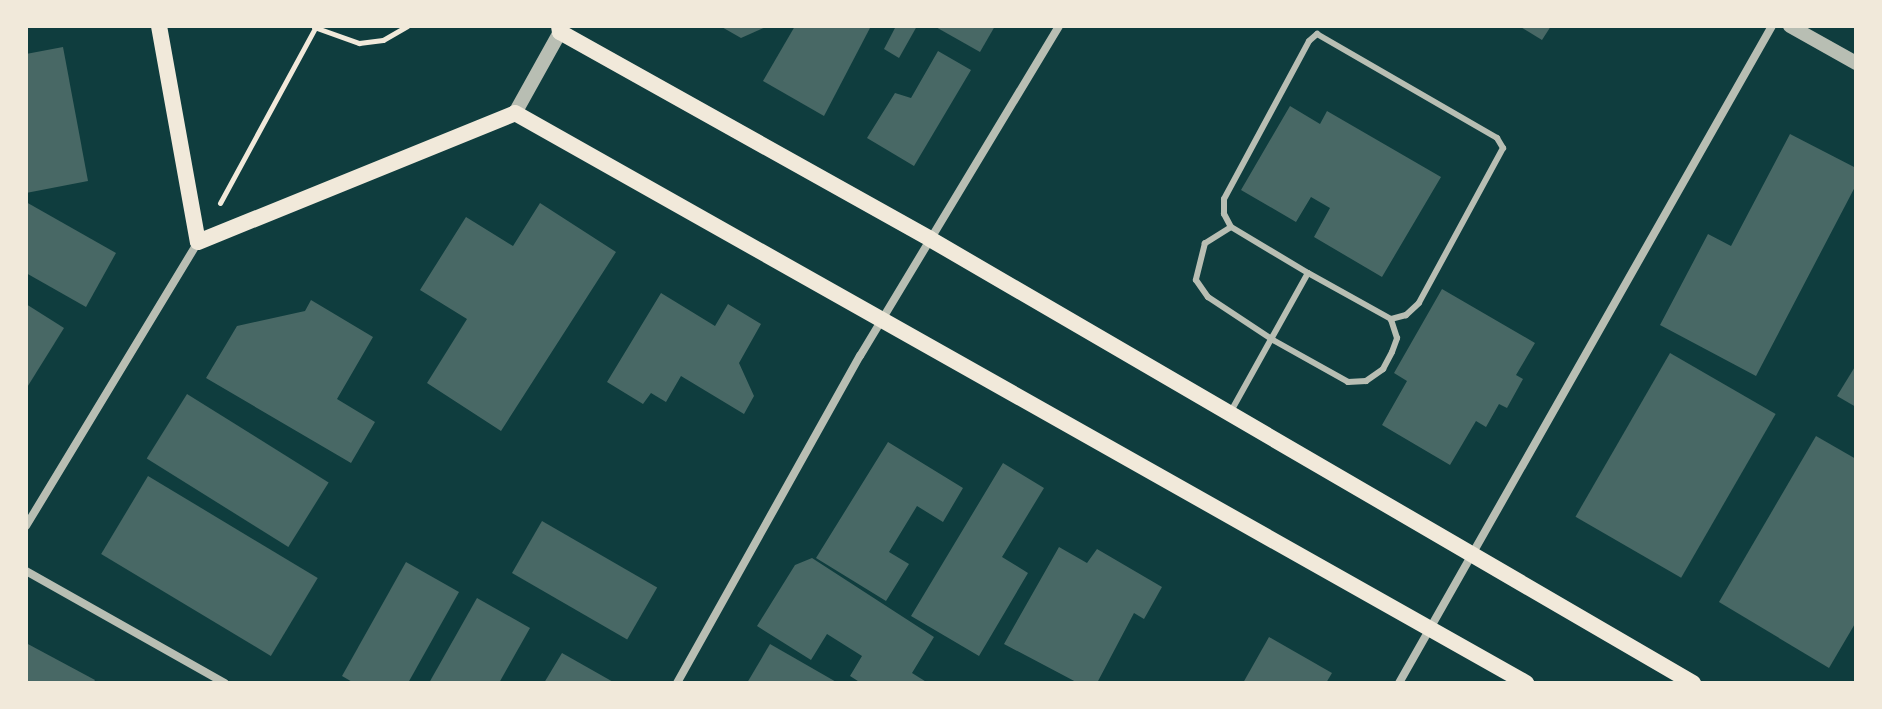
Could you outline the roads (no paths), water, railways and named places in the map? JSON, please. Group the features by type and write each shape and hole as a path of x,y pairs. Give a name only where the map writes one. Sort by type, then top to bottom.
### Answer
{"main road":[{"path":"159,26 198,242 515,113 1431,626 1526,683"},
{"path":"560,29 930,239 1228,417 1693,683"}],"street":[{"path":"677,683 882,320 1059,26"},
{"path":"1399,683 1772,26"},
{"path":"1790,26 1856,63"},
{"path":"515,113 560,29"},
{"path":"26,526 198,242"},
{"path":"26,571 225,683"}],"lane":[{"path":"1231,227 1205,243 1196,280 1208,297 1273,340 1348,382 1366,381 1383,369 1397,338 1391,319 1231,227 1224,199 1309,41 1323,35 1497,138 1503,148 1419,303 1406,315 1391,319"},
{"path":"1228,417 1308,273"}]}
